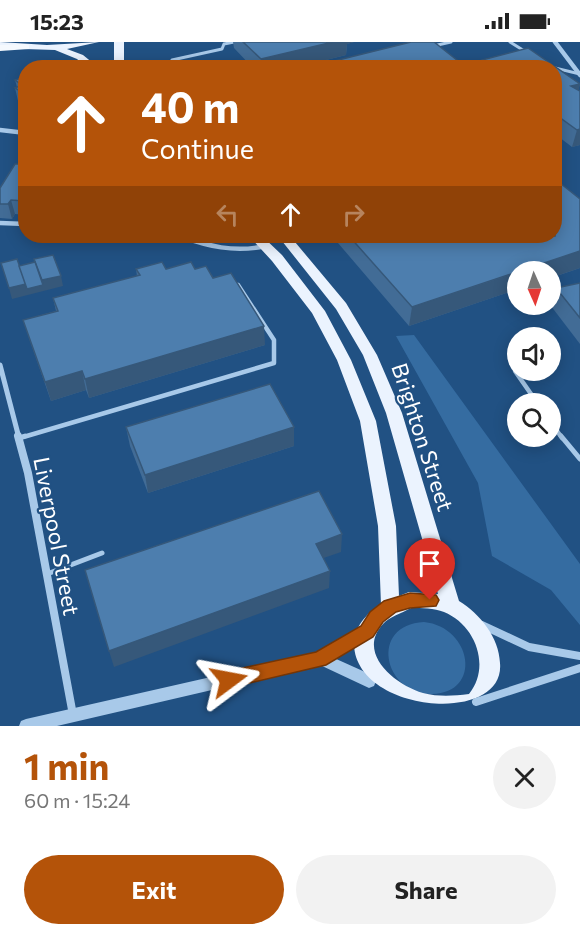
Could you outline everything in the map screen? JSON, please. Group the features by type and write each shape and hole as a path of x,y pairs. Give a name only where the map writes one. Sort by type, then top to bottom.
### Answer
{"highway":[{"path":"0,48 25,47"}],"main road":[{"path":"0,42 25,47 55,48 94,42"},
{"path":"119,42 119,60"},
{"path":"55,48 84,60"},
{"path":"262,243 318,311 344,360 368,421 387,526 390,607"},
{"name":"Brighton Street","path":"290,243 341,306 370,355 394,413 451,607"},
{"path":"410,600 430,600 451,607 468,617 481,632 489,650 491,668 487,686 476,702 457,720 396,712 369,681 363,665 363,648 367,631 376,617 390,607 410,600"}],"street":[{"path":"555,42 579,72"},
{"path":"0,130 18,132"},
{"name":"Liverpool Street","path":"0,365 28,473 73,716"},
{"path":"468,617 519,645 549,654 580,657"},
{"path":"26,726 320,659 367,631"},
{"path":"320,659 369,681"},
{"path":"476,702 555,679 580,668"}],"lane":[{"path":"172,60 222,49 224,44 234,42"},
{"path":"441,53 432,46 451,42"},
{"path":"510,42 534,57"},
{"path":"562,69 579,72"},
{"path":"0,223 18,224"},
{"path":"204,243 246,252 257,243"},
{"path":"19,438 274,363 274,340 238,285 228,283"},
{"path":"561,436 580,459"},
{"path":"47,574 102,553"}],"shaded area":[{"path":"414,335 580,564 580,625 551,590 492,556 478,483 396,336"},
{"path":"424,622 440,626 453,635 461,647 465,660 465,672 459,683 448,691 432,694 416,691 403,684 389,660 389,646 395,635 406,626"}],"building":[{"path":"243,42 333,42 261,59"},
{"path":"411,42 434,42 457,60 338,60"},
{"path":"528,48 545,60 482,60"},
{"path":"562,72 580,84 571,86 580,91 580,129 577,130 562,119"},
{"path":"15,164 18,164 18,200 11,200 8,204 0,204 0,188"},
{"path":"562,185 580,199 580,251 550,261 507,261 507,275 412,307 355,243 562,243"},
{"path":"53,255 61,276 42,280 34,259"},
{"path":"17,259 26,284 9,288 1,263"},
{"path":"35,262 43,285 27,289 19,266"},
{"path":"162,262 166,269 191,262 195,269 206,266 213,278 231,273 264,326 85,379 82,371 45,382 23,320 58,311 53,298 140,275 136,269"},
{"path":"580,283 580,318 561,294 561,287"},
{"path":"270,384 294,427 145,475 126,427"},
{"path":"319,491 342,534 316,544 330,571 109,651 85,570"}],"route":[{"path":"229,680 320,659 367,631 376,617 390,607 410,600 430,600"}]}
